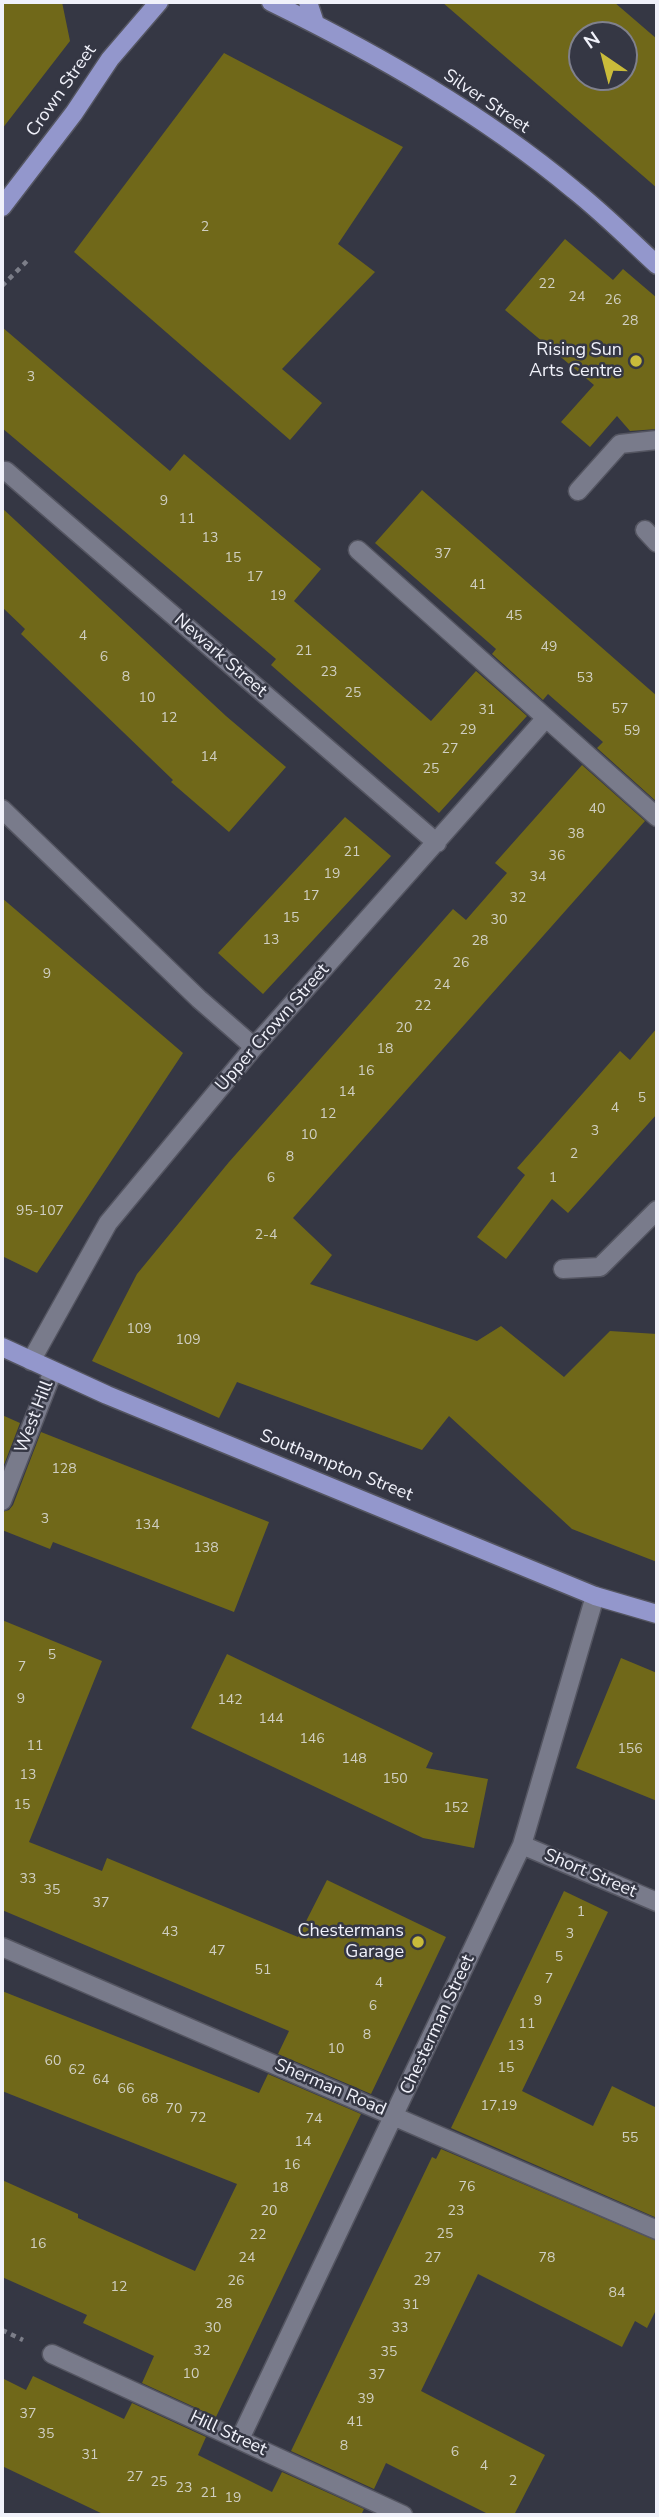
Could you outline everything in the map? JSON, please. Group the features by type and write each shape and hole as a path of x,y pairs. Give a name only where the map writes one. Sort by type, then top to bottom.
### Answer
{"main road":[{"name":"Crown Street","path":"2,207 74,113 110,59 159,2"},
{"name":"Silver Street","path":"271,2 315,23 460,106 574,189 657,265"},
{"path":"308,2 315,23"},
{"name":"Southampton Street","path":"2,1348 120,1401 595,1596 657,1614"}],"street":[{"path":"578,491 621,444 657,440"},
{"name":"Newark Street","path":"4,471 437,843"},
{"path":"359,550 657,817"},
{"name":"Upper Crown Street","path":"31,1361 108,1223 254,1047 545,718"},
{"path":"2,809 199,999 254,1047"},
{"path":"563,1269 600,1267 657,1210"},
{"name":"West Hill","path":"2,1502 53,1371"},
{"name":"Chesterman Street","path":"240,2439 523,1845 595,1596"},
{"name":"Short Street","path":"523,1845 657,1902"},
{"name":"Sherman Road","path":"2,1947 657,2230"},
{"name":"Hill Street","path":"52,2354 403,2515"}],"path":[{"path":"2,286 27,261"},
{"path":"2,2330 11,2335"}],"building":[{"path":"2,2 62,2 70,41 2,129"},
{"path":"442,2 614,2 636,21 568,21 568,91 638,91 638,23 657,39 657,188"},
{"path":"224,53 403,147 338,244 375,272 282,369 322,403 290,440 74,252"},
{"path":"565,239 613,280 623,269 657,298 657,429 630,431 617,416 590,447 561,422 594,385 505,310"},
{"path":"2,327 170,471 184,454 321,569 294,601 431,721 476,671 527,716 439,813 271,665 276,659 2,428"},
{"path":"422,490 657,696 657,802 597,748 603,742 548,694 543,700 492,654 496,649 375,543"},
{"path":"2,508 226,716 286,767 229,832 171,782 173,780 21,634 25,629 2,607"},
{"path":"582,765 645,821 293,1218 332,1255 310,1284 477,1341 501,1326 564,1377 610,1331 657,1334 657,1562 572,1529 449,1416 422,1450 237,1382 219,1418 92,1361 137,1274 229,1162 453,909 466,920 507,873 495,863"},
{"path":"345,817 391,856 263,994 218,953"},
{"path":"2,898 183,1053 37,1273 2,1256"},
{"path":"657,1028 657,1114 568,1213 552,1199 506,1259 477,1237 525,1175 517,1168 620,1051 630,1060"},
{"path":"2,1415 20,1423 2,1470"},
{"path":"41,1432 269,1522 234,1612 53,1542 50,1549 2,1530 2,1512 13,1505"},
{"path":"2,1620 102,1661 29,1842 102,1871 107,1858 298,1937 327,1880 446,1937 371,2094 278,2054 289,2031 2,1910"},
{"path":"227,1654 433,1753 426,1768 488,1779 474,1848 423,1838 191,1728"},
{"path":"621,1658 657,1673 657,1801 576,1768"},
{"path":"564,1891 608,1912 522,2091 593,2126 612,2086 657,2108 657,2218 451,2128"},
{"path":"2,1991 259,2093 268,2074 361,2114 216,2417 142,2383 154,2356 83,2323 87,2315 2,2277 2,2180 195,2271 237,2184 2,2091"},
{"path":"441,2149 657,2241 657,2308 647,2328 635,2321 622,2347 478,2274 421,2391 545,2455 514,2515 490,2515 386,2463 374,2489 291,2451 432,2157 436,2159"},
{"path":"33,2376 124,2419 132,2403 206,2437 198,2455 272,2492 282,2472 364,2509 361,2515 105,2515 2,2466 2,2378 26,2390"}],"place":[{"name":"Rising Sun Arts Centre","path":"636,361"},
{"name":"Chestermans Garage","path":"418,1942"}]}
